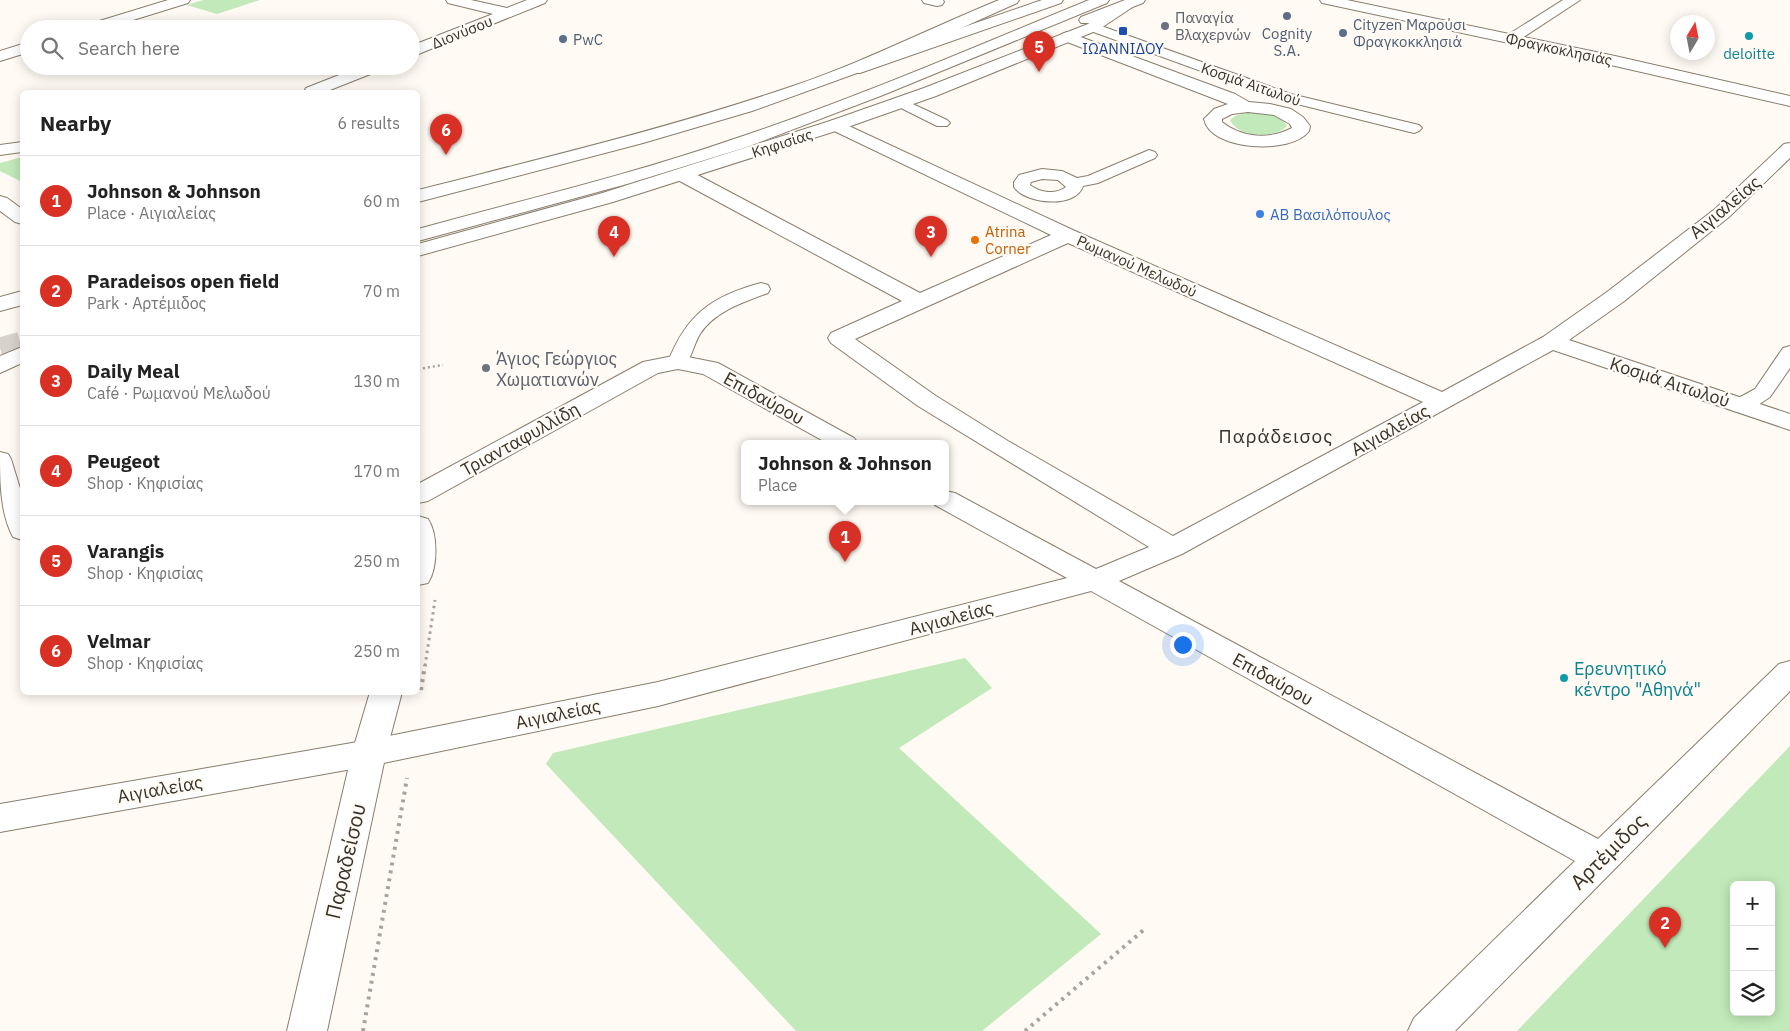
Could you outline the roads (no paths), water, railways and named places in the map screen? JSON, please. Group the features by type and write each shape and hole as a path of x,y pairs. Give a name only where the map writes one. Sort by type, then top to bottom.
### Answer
{"street":[{"path":"117,20 183,0"},
{"path":"453,0 508,13"},
{"name":"Διονύσου","path":"420,48 540,0"},
{"path":"854,70 1012,0"},
{"path":"420,195 643,137 761,101 1056,0"},
{"name":"Κηφισίας","path":"747,124 877,77 1067,0"},
{"name":"Κηφισίας","path":"420,234 739,143 865,98 1102,0"},
{"name":"Φραγκοκλησιάς","path":"1327,0 1790,101"},
{"path":"1511,39 1573,0"},
{"path":"865,98 986,59 1136,1"},
{"name":"Κηφισίας","path":"420,249 683,175 894,105 1067,38 1092,27 1136,1"},
{"path":"1067,38 1229,98 1246,107"},
{"path":"0,56 20,50"},
{"path":"317,90 354,75"},
{"name":"Ρωμανού Μελωδού","path":"836,125 1068,235 1442,401"},
{"name":"Κηφισίας","path":"711,136 729,130"},
{"path":"0,150 20,147"},
{"name":"Αιγιαλείας","path":"0,818 369,753 658,694 1094,581 1172,548 1551,342 1615,297 1722,213 1790,148"},
{"path":"420,217 619,163"},
{"path":"683,175 920,302"},
{"path":"0,202 20,217"},
{"path":"1068,235 839,338 927,400 998,446 1172,548"},
{"path":"0,304 20,299"},
{"name":"Κοσμά Αιτωλού","path":"1551,342 1790,422"},
{"path":"0,366 20,355"},
{"path":"0,366 20,361"},
{"name":"Επιδαύρου","path":"678,362 710,368 840,440"},
{"name":"Τριανταφυλλίδη","path":"420,494 651,367 678,362"},
{"name":"Επιδαύρου","path":"949,501 1601,858"},
{"path":"420,539 420,556"},
{"name":"Αρτέμιδος","path":"1428,1031 1790,672"},
{"name":"Παραδείσου","path":"307,1031 369,753 385,695"}],"lane":[{"name":"Κοσμά Αιτωλού","path":"1092,27 1286,97 1414,128"},
{"path":"894,105 942,123"},
{"path":"894,105 918,121 919,124 915,127"},
{"path":"1017,211 1149,155"},
{"path":"1017,211 1029,197 1027,191 1022,187 1022,182 1032,176 1052,174 1062,176 1069,189"},
{"path":"678,362 690,333 709,312 761,289"},
{"path":"1742,406 1763,393 1790,352"},
{"path":"0,459 20,525"}],"tunnel":[{"path":"0,348 20,343"}],"place":[{"name":"Cognity S.A.","path":"1287,16"},
{"name":"Παναγία Βλαχερνών","path":"1165,26"},
{"name":"ΙΩΑΝΝΙΔΟΥ","path":"1123,31"},
{"name":"Cityzen Μαρούσι Φραγκοκκλησιά","path":"1343,33"},
{"name":"deloitte","path":"1749,36"},
{"name":"PwC","path":"563,39"},
{"name":"Varangis","path":"1039,72"},
{"name":"Velmar","path":"446,155"},
{"name":"ΑΒ Βασιλόπουλος","path":"1260,214"},
{"name":"Atrina Corner","path":"975,240"},
{"name":"Peugeot","path":"614,257"},
{"name":"Daily Meal","path":"931,257"},
{"name":"Άγιος Γεώργιος Χωματιανών","path":"486,368"},
{"name":"Johnson & Johnson","path":"845,562"},
{"name":"Ερευνητικό κέντρο \"Αθηνά\"","path":"1564,678"},
{"name":"Paradeisos open field","path":"1665,948"}],"district":[{"name":"Παράδεισος","path":"1276,436"}]}
